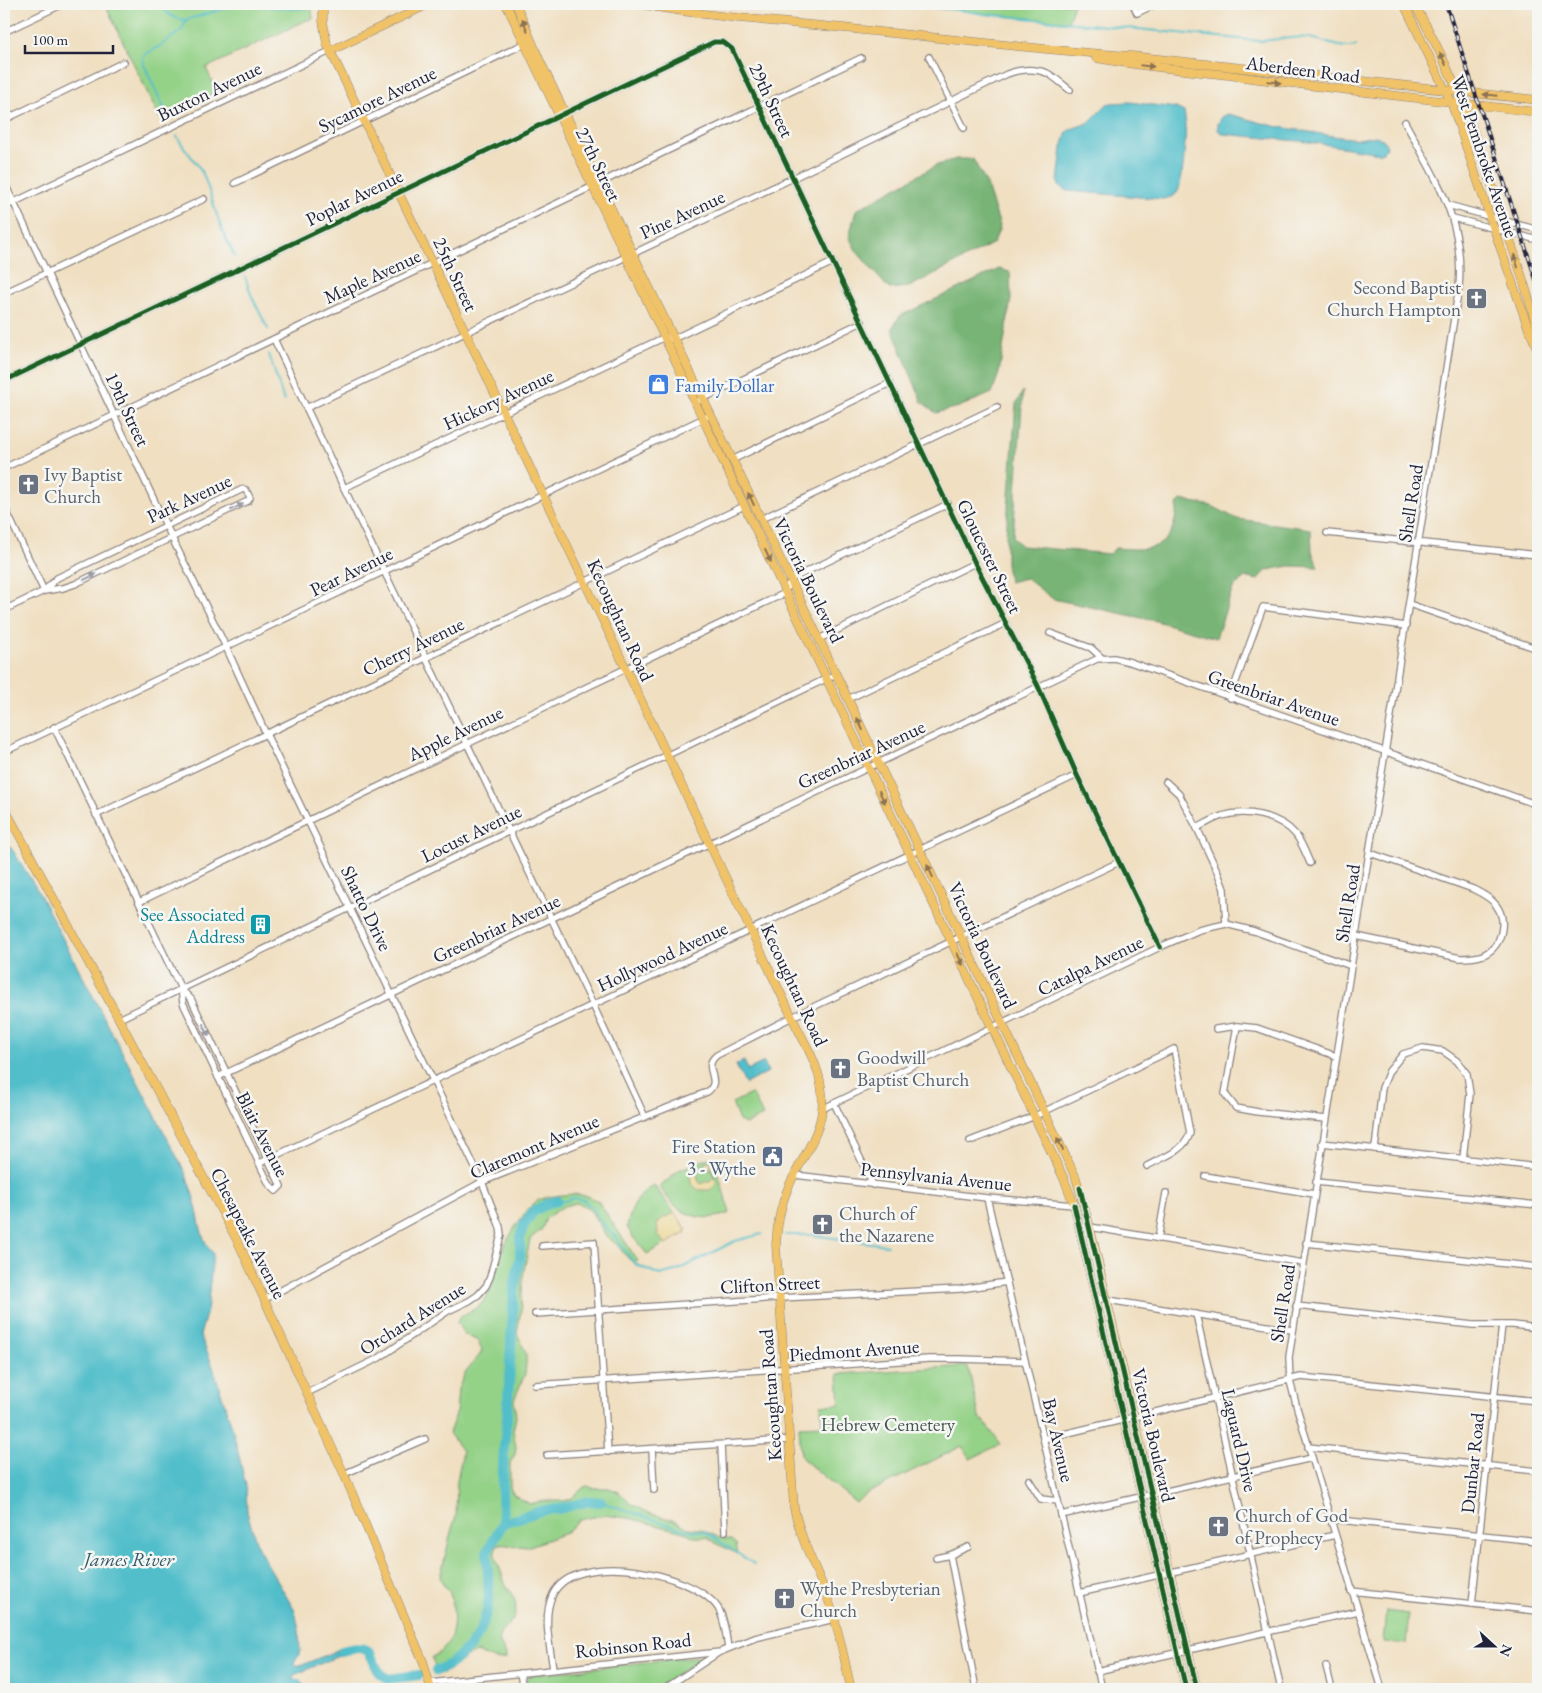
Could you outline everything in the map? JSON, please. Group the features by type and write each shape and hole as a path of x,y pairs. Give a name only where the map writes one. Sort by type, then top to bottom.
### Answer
{"main road":[{"name":"25th Street","path":"323,4 325,37 330,51 572,554"},
{"name":"Buxton Avenue","path":"330,51 429,4"},
{"name":"27th Street","path":"506,4 528,42 629,255"},
{"name":"Aberdeen Road","path":"640,4 744,19 1064,52 1131,56 1538,100"},
{"name":"West Pembroke Avenue","path":"1404,4 1451,102 1528,327 1538,350"},
{"name":"West Pembroke Avenue","path":"1414,4 1450,73 1462,103 1508,233 1538,334"},
{"name":"27th Street","path":"517,5 528,42"},
{"name":"Aberdeen Road","path":"1064,52 1130,65 1538,112"},
{"name":"Victoria Boulevard","path":"629,255 699,401 732,460 791,579 1076,1178 1090,1227 1197,1689"},
{"name":"Victoria Boulevard","path":"707,417 744,506 1066,1181 1074,1205 1096,1298 1186,1689"},
{"name":"Kecoughtan Road","path":"572,554 814,1063 821,1082 822,1109 814,1139 783,1200 776,1230 794,1508 802,1539 834,1619 851,1689"},
{"name":"Chesapeake Avenue","path":"4,807 239,1244 344,1474 408,1625 430,1686"}],"street":[{"path":"4,32 63,4"},
{"path":"1132,4 1137,12 1156,4"},
{"name":"29th Street","path":"718,41 726,43 732,48 792,178"},
{"name":"Poplar Avenue","path":"4,381 561,114 718,41"},
{"name":"Sycamore Avenue","path":"235,183 528,42"},
{"name":"Buxton Avenue","path":"4,208 330,51"},
{"path":"930,57 964,128"},
{"name":"Maple Avenue","path":"4,468 434,264 861,58"},
{"path":"4,120 124,62"},
{"name":"Pine Avenue","path":"306,408 466,334 1007,74 1019,71 1047,73 1070,90"},
{"name":"Shell Road","path":"1380,1689 1308,1447 1290,1380 1289,1356 1459,287 1460,248 1453,218 1405,122"},
{"name":"Gloucester Street","path":"792,178 976,563 1038,686 1077,775 1160,947"},
{"name":"19th Street","path":"4,182 172,538 226,647"},
{"path":"4,293 204,199"},
{"path":"1448,205 1538,230"},
{"path":"1453,218 1538,240"},
{"name":"Hickory Avenue","path":"344,488 833,262"},
{"path":"699,401 862,322"},
{"path":"274,339 645,1117"},
{"path":"732,460 890,383"},
{"path":"761,519 998,407"},
{"name":"Pear Avenue","path":"4,752 707,417"},
{"name":"Park Avenue","path":"4,610 44,591 69,586 116,565 248,501 250,498 246,490 243,489 56,578 44,591"},
{"path":"785,593 791,579 948,504"},
{"path":"4,506 44,591"},
{"name":"Cherry Avenue","path":"96,814 744,506"},
{"path":"1327,533 1419,541 1538,555"},
{"path":"108,553 116,565"},
{"path":"819,639 976,563"},
{"name":"Apple Avenue","path":"139,902 785,593"},
{"path":"1409,604 1538,649"},
{"path":"1230,698 1263,607 1406,626"},
{"path":"848,699 1006,623"},
{"path":"1050,633 1091,648 1102,658"},
{"name":"Shatto Drive","path":"226,647 482,1182"},
{"name":"Greenbriar Avenue","path":"218,1077 1097,659 1114,658 1130,662 1538,805"},
{"name":"Locust Avenue","path":"119,1019 827,680 836,674"},
{"name":"Blair Avenue","path":"54,727 181,989 183,1003 269,1184 276,1191 281,1186 268,1158 191,999 181,989"},
{"name":"Hollywood Avenue","path":"260,1163 1077,775"},
{"path":"1166,782 1179,794 1198,828 1224,889 1226,924"},
{"path":"1198,828 1221,816 1241,812 1255,814 1274,820 1287,827 1297,836 1310,863"},
{"path":"1356,936 1460,958 1473,958 1485,954 1499,939 1502,930 1500,912 1495,904 1486,896 1473,889 1370,853"},
{"name":"Claremont Avenue","path":"264,1299 482,1182 709,1091 714,1083 710,1066 714,1057 792,1017 1119,862"},
{"name":"Catalpa Avenue","path":"822,1109 1199,930 1226,924 1254,931 1352,966"},
{"path":"1237,1026 1225,1094 1230,1102 1236,1108 1258,1112 1326,1119"},
{"path":"1216,1029 1237,1026 1256,1028 1336,1056"},
{"path":"1375,1149 1382,1088 1389,1071 1404,1054 1422,1048 1443,1051 1457,1061 1466,1074 1470,1094 1463,1159"},
{"path":"970,1141 1044,1112 1174,1049 1190,1133 1187,1142 1182,1148 1147,1166"},
{"path":"834,1103 873,1185"},
{"path":"1322,1143 1538,1167"},
{"name":"Pennsylvania Avenue","path":"794,1176 987,1198 1074,1205"},
{"path":"1205,1176 1314,1194"},
{"name":"Orchard Avenue","path":"307,1393 379,1358 448,1311 469,1301 482,1291 490,1277 501,1231 498,1219 482,1182"},
{"path":"1316,1182 1538,1205"},
{"path":"1158,1239 1166,1193"},
{"name":"Bay Avenue","path":"987,1198 1102,1689"},
{"path":"1090,1227 1303,1263"},
{"path":"542,1246 594,1242 608,1452"},
{"path":"1306,1243 1538,1267"},
{"name":"Clifton Street","path":"535,1314 780,1298 960,1289 1007,1282"},
{"path":"1096,1298 1292,1330"},
{"path":"1296,1306 1464,1324 1538,1328"},
{"name":"Laguard Drive","path":"1196,1314 1281,1689"},
{"name":"Dunbar Road","path":"1472,1604 1502,1325"},
{"name":"Piedmont Avenue","path":"534,1385 929,1359 960,1358 1025,1361"},
{"path":"1043,1439 1301,1377 1538,1402"},
{"path":"344,1474 425,1439"},
{"path":"548,1455 789,1440"},
{"path":"721,1445 725,1530"},
{"path":"1308,1447 1538,1471"},
{"path":"652,1450 654,1490"},
{"path":"1061,1516 1312,1458"},
{"path":"1029,1480 1041,1499 1058,1501"},
{"path":"1330,1519 1538,1541"},
{"path":"1079,1593 1335,1535"},
{"path":"936,1558 950,1555 968,1547"},
{"path":"950,1555 976,1689"},
{"path":"553,1669 548,1619 549,1604 554,1592 563,1582 576,1574 591,1571 639,1571 678,1581 693,1588 707,1596 718,1609 724,1624 728,1648"},
{"path":"1352,1591 1538,1611"},
{"path":"1098,1671 1358,1611"},
{"name":"Robinson Road","path":"430,1686 553,1669 720,1652 755,1638 834,1619"},
{"path":"664,1689 720,1652"},
{"path":"1326,1666 1332,1689"},
{"path":"520,1673 523,1689"}],"green space":[{"path":"105,4 305,4 312,10 313,19 307,20 206,68 217,92 160,119"},
{"path":"907,4 1074,4 1068,22 928,8"},
{"path":"956,159 973,159 986,183 1000,226 994,243 909,287 889,289 857,252 849,237 856,210 935,166"},
{"path":"999,269 1010,272 1011,299 999,373 992,393 959,407 936,413 922,402 892,328 900,316"},
{"path":"1023,391 1013,537 1021,546 1110,554 1115,548 1141,549 1156,546 1169,536 1174,524 1178,503 1181,500 1212,506 1237,519 1311,529 1312,551 1318,567 1290,566 1267,570 1258,580 1245,577 1233,588 1216,638 1156,621 1053,599 1026,578 1009,582 1006,564 1006,535 1016,404"},
{"path":"751,1094 763,1116 746,1124 739,1121 732,1103"},
{"path":"709,1158 714,1160 730,1213 709,1218 699,1217 681,1210 673,1204 660,1187 679,1170"},
{"path":"654,1185 686,1229 685,1233 647,1254 627,1227 630,1215 639,1198"},
{"path":"573,1194 588,1196 598,1201 638,1261 633,1263 618,1245 607,1237 591,1211 576,1203 564,1206 546,1218 542,1229 530,1239 523,1277 521,1310 517,1333 526,1354 526,1364 525,1374 514,1400 516,1417 513,1431 516,1447 515,1454 510,1463 511,1490 514,1495 530,1504 543,1501 564,1501 572,1498 584,1487 588,1486 592,1488 609,1488 619,1492 630,1503 649,1513 676,1521 688,1528 700,1529 720,1538 731,1540 736,1544 738,1554 707,1537 694,1537 687,1533 628,1518 604,1515 579,1520 566,1533 527,1547 498,1544 495,1556 504,1581 515,1601 516,1608 515,1615 499,1638 506,1659 496,1660 476,1652 449,1670 437,1675 432,1657 447,1645 453,1626 451,1597 440,1578 456,1517 457,1480 462,1456 462,1451 449,1433 456,1414 458,1389 466,1371 482,1351 478,1341 464,1334 457,1323 462,1316 477,1308 486,1297 491,1287 501,1253 515,1227 528,1210 539,1200"},
{"name":"Hebrew Cemetery","path":"968,1366 979,1416 1001,1444 970,1459 962,1446 864,1495 856,1503 803,1459 801,1455 799,1426 822,1425 821,1405 840,1404 838,1374"},
{"path":"1386,1611 1409,1614 1406,1644 1383,1642"},
{"path":"700,1656 699,1660 655,1689 527,1689 527,1678 531,1675"}],"sand":[{"path":"706,1162 712,1163 711,1167 717,1184 710,1190 698,1190 691,1183 690,1173 693,1169 705,1165","holes":["706,1166 710,1168 714,1177 701,1184 696,1171"]},
{"path":"675,1213 686,1229 685,1233 666,1244 658,1235 657,1224 663,1218"}],"water":[{"path":"1130,102 1176,108 1184,112 1184,154 1177,193 1163,199 1068,191 1059,186 1062,147 1067,132 1088,123 1107,104"},
{"path":"1228,114 1274,126 1333,136 1358,139 1376,136 1384,140 1387,147 1380,153 1309,142 1223,134 1218,130 1218,124 1222,117"},
{"name":"James River","path":"4,841 12,849 38,891 188,1180 203,1237 213,1253 207,1311 200,1335 212,1364 232,1427 246,1486 247,1512 258,1548 295,1611 299,1630 300,1655 294,1664 300,1666 342,1648 343,1654 294,1675 292,1679 300,1680 304,1689 4,1689"},
{"path":"744,1061 748,1070 764,1062 768,1072 745,1084 736,1065"}],"waterway":[{"path":"161,4 165,11 185,20 238,5 294,9 321,6"},
{"path":"326,6 380,9 397,4"},
{"path":"907,4 984,14 1260,41 1303,38 1315,39 1344,47 1356,46"},
{"path":"168,117 144,65 143,58 145,54 181,31 187,20"},
{"path":"177,136 203,174 222,228 235,257"},
{"path":"245,277 252,297 268,329"},
{"path":"269,354 284,401"},
{"path":"557,1201 566,1201 573,1198 584,1200 618,1240 632,1261 660,1275 678,1270 735,1241 762,1234"},
{"path":"436,1671 452,1663 469,1647 480,1632 487,1611 489,1598 487,1552 503,1523 504,1445 514,1289 520,1256 520,1237 524,1225 534,1211 557,1201"},
{"path":"785,1235 811,1235 887,1245"},
{"path":"503,1523 544,1510 559,1509 589,1501 601,1502"},
{"path":"601,1502 685,1530 705,1532 754,1564"},
{"path":"342,1651 355,1648 368,1651 381,1674 388,1679 419,1675"}],"railway":[{"path":"1446,4 1538,286"}],"cycle path":[{"path":"4,381 714,42 723,42 732,49 975,563 1038,686 1077,775 1160,947"},
{"path":"1080,1188 1197,1689"},
{"path":"1074,1205 1186,1689"}],"place":[{"name":"Second Baptist Church Hampton","path":"1477,298"},
{"name":"Family Dollar","path":"659,385"},
{"name":"Ivy Baptist Church","path":"28,485"},
{"name":"See Associated Address","path":"261,925"},
{"name":"Goodwill Baptist Church","path":"841,1068"},
{"name":"Fire Station 3 - Wythe","path":"772,1157"},
{"name":"Church of the Nazarene","path":"823,1224"},
{"name":"Church of God of Prophecy","path":"1219,1526"},
{"name":"Wythe Presbyterian Church","path":"784,1599"}]}
